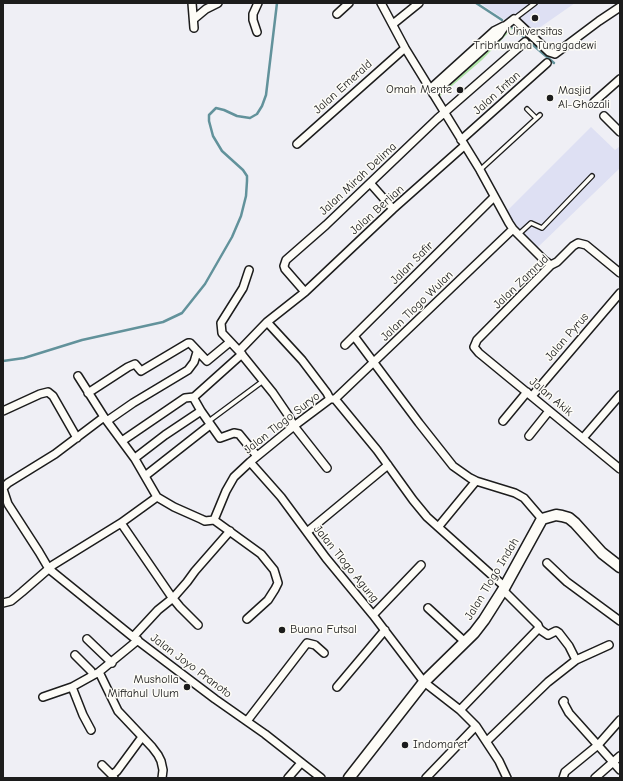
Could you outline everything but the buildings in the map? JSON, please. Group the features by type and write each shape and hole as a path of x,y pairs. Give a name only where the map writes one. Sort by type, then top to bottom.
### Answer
{"street":[{"path":"192,3 194,28"},
{"path":"194,19 206,9 218,3"},
{"path":"257,32 253,20 253,14 258,3"},
{"path":"337,14 349,3"},
{"path":"381,3 405,48 516,231 544,260 551,264"},
{"path":"393,24 419,3"},
{"path":"432,92 494,31 510,22 549,52 556,54 620,7"},
{"name":"Jalan Mirah Delima","path":"305,292 285,269 284,266 286,260 445,113 525,42"},
{"name":"Jalan Emerald","path":"297,144 405,48"},
{"name":"Jalan Intan","path":"463,143 547,63"},
{"path":"594,102 620,80"},
{"path":"604,116 620,132"},
{"name":"Jalan Berlian","path":"122,441 185,398 193,397 241,352 267,322 305,292 463,143"},
{"path":"370,183 393,209"},
{"name":"Jalan Safir","path":"345,345 494,197"},
{"name":"Jalan Tlogo Wulan","path":"333,399 374,363 516,231"},
{"name":"Jalan Zamrud","path":"477,340 551,264 557,262 578,243 586,245 620,273"},
{"path":"249,270 243,288 221,323 222,332 241,352 288,415 294,426 327,468"},
{"name":"Jalan Pyrus","path":"503,420 529,394 620,293"},
{"path":"267,322 302,360 333,399"},
{"path":"354,336 453,466 476,481 515,493 524,498 542,519 556,515 569,518 602,553 618,562"},
{"name":"Jalan Akik","path":"477,340 474,347 479,353 620,469"},
{"path":"88,393 128,367 135,364 141,371 188,343 190,343 206,361 208,361 230,342"},
{"path":"49,569 8,504 3,489 8,484 77,438 188,370 195,360 197,352"},
{"path":"78,376 106,420 135,458 157,497 200,519 205,521 214,520 262,554 270,563 277,577 278,583 268,600 247,619"},
{"path":"3,411 40,394 48,392 53,396 77,438"},
{"path":"583,438 620,395"},
{"path":"193,397 209,424 220,438 234,433 239,434 257,456"},
{"name":"Jalan Tlogo Suryo","path":"214,520 231,480 250,462 294,426 333,399 388,465 427,517 439,526 504,588 538,625 539,628"},
{"path":"135,458 201,411"},
{"path":"529,436 549,411"},
{"path":"145,476 209,424"},
{"name":"Jalan Tlogo Agung","path":"250,462 281,497 326,558 385,630 424,682 460,710 476,726 499,761 507,778"},
{"path":"307,532 388,465"},
{"path":"439,526 476,481"},
{"path":"3,603 11,601 53,565 121,523 157,497"},
{"name":"Jalan Tlogo Indah","path":"349,778 424,682 465,642 484,620 504,588 542,519"},
{"path":"121,523 173,598 198,625"},
{"path":"44,697 72,687 96,674 112,663 158,610 173,598 230,531"},
{"path":"547,563 567,582 620,621"},
{"path":"373,616 421,565"},
{"name":"Jalan Joyo Pranoto","path":"49,569 135,638 204,691 265,734 321,778"},
{"path":"428,608 465,642"},
{"path":"460,710 539,628 548,635 556,631 559,633 570,648 576,660"},
{"path":"337,687 385,630"},
{"path":"87,639 112,663"},
{"path":"246,721 307,643 315,645 324,653"},
{"path":"487,741 548,682 576,660 609,644"},
{"path":"75,655 96,674 118,711 152,747 161,761 163,770 162,778"},
{"path":"72,687 83,715 91,730"},
{"path":"564,701 569,713 598,744 613,764 620,770"},
{"path":"563,778 565,772 598,744 620,720"},
{"path":"426,778 476,726"},
{"path":"102,765 113,776 142,737"},
{"path":"595,778 613,764 620,756"},
{"path":"288,778 301,763"}],"lane":[{"path":"510,22 535,3"},
{"path":"527,109 536,118"},
{"path":"480,170 540,115"},
{"path":"516,231 530,223 542,228 592,176"},
{"path":"209,424 263,382"}],"shaded area":[{"name":"Universitas Tribhuwana Tunggadewi","path":"480,3 575,3 532,33 513,16 505,20"},
{"path":"591,127 615,150 620,146 620,168 537,248 524,235 506,212"}],"green space":[{"path":"511,27 513,28 482,60 439,97 441,90"}],"waterway":[{"path":"3,361 24,358 82,340 163,322 182,313 205,284 232,237 241,216 246,196 247,181 247,176 243,170 222,151 213,136 209,115 216,108 237,116 250,118 257,114 262,106 266,95 277,3"},
{"path":"476,3 502,20"},
{"path":"512,27 554,63"}],"place":[{"name":"Universitas Tribhuwana Tunggadewi","path":"535,18"},
{"name":"Omah Mente","path":"460,90"},
{"name":"Masjid Al-Ghozali","path":"550,98"},
{"name":"Buana Futsal","path":"282,630"},
{"name":"Musholla Miftahul Ulum","path":"187,687"},
{"name":"Indomaret","path":"405,745"}]}
